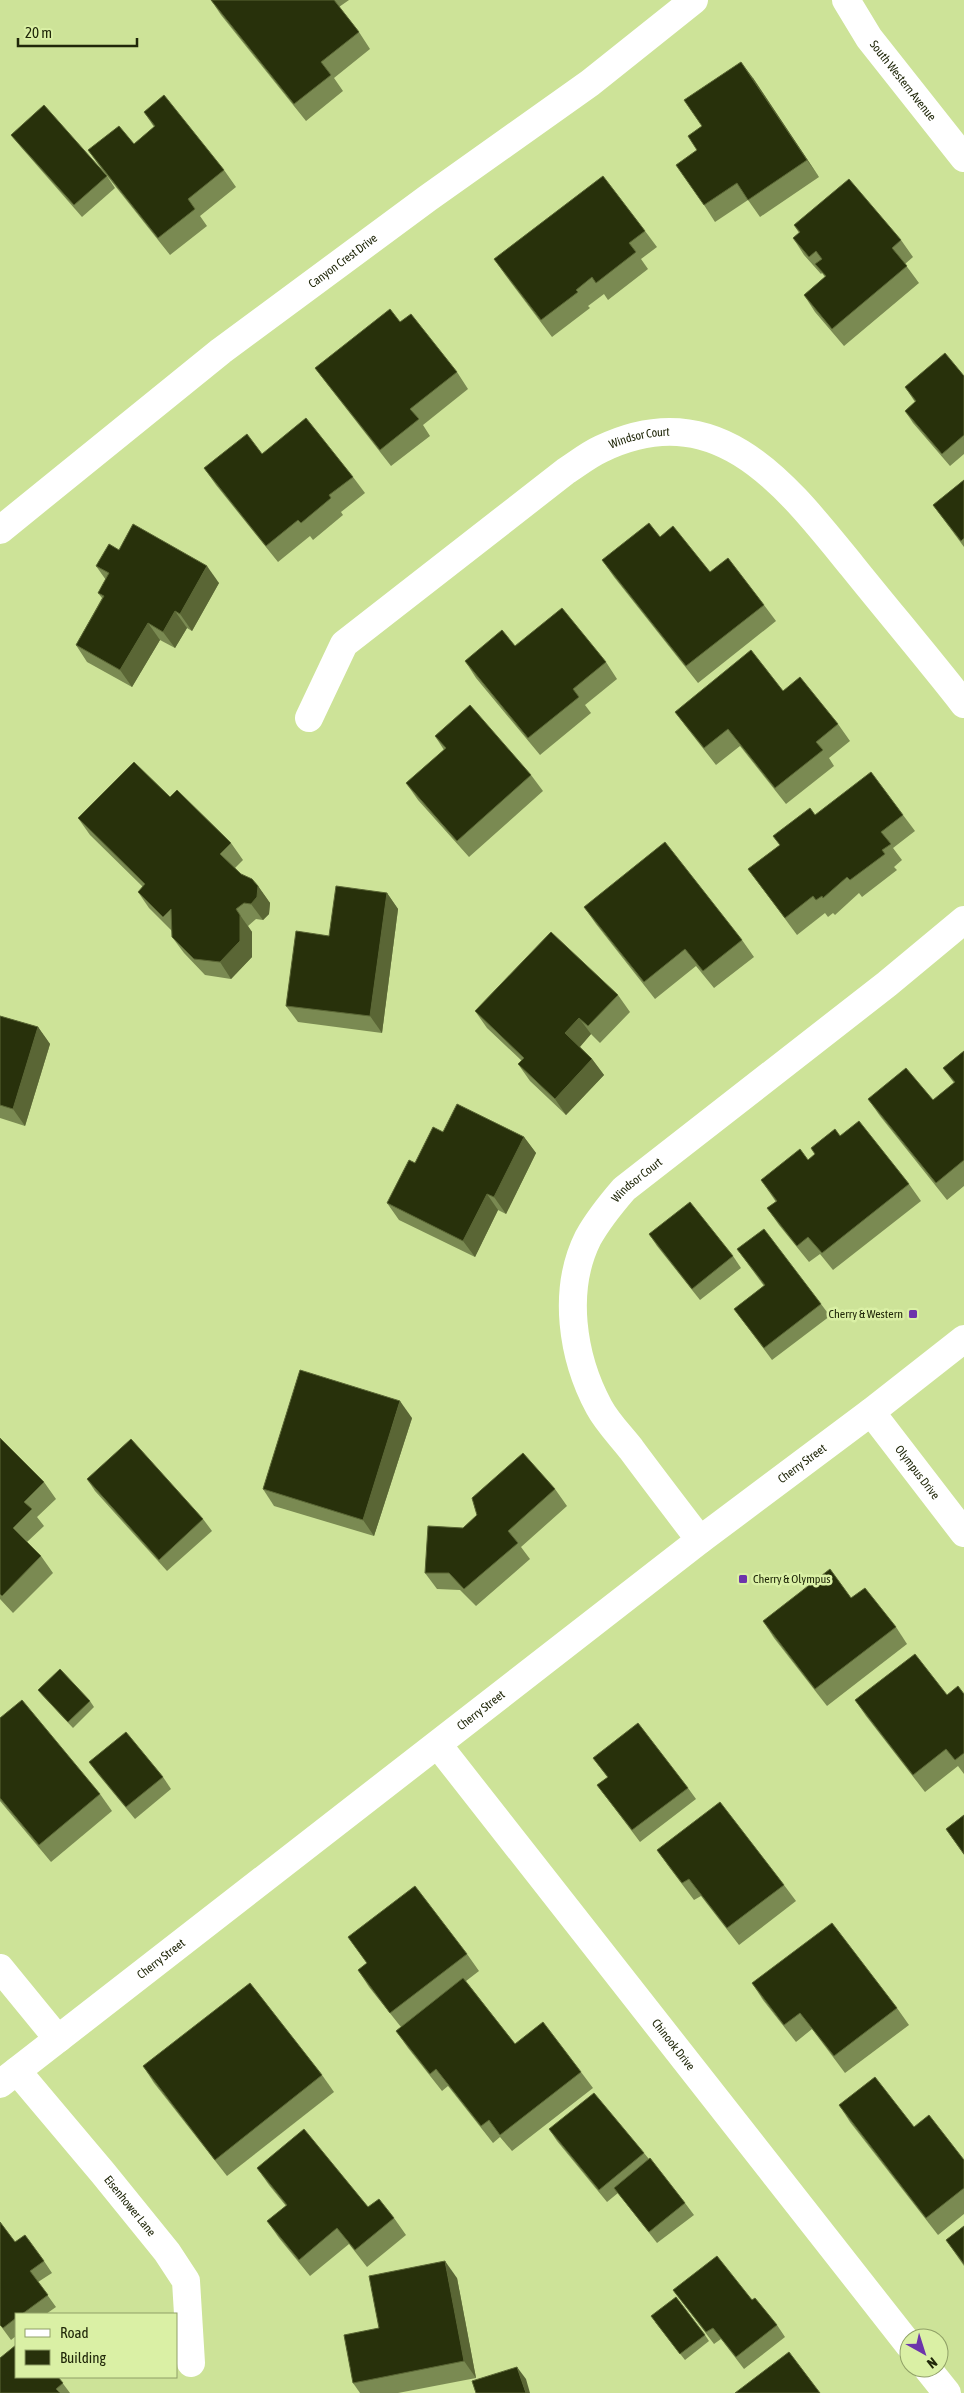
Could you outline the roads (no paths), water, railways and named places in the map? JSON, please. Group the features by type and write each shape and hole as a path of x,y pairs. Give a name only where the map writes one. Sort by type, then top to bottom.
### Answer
{"street":[{"name":"Canyon Crest Drive","path":"0,530 221,351 428,198 590,83 694,0"},
{"name":"South Western Avenue","path":"846,0 869,38 964,158"},
{"name":"Windsor Court","path":"309,718 344,644 558,477 609,445 637,435 677,432 708,437 743,452 774,476 807,511 964,704"},
{"name":"Windsor Court","path":"700,1540 600,1408 584,1375 575,1341 573,1310 576,1273 588,1239 605,1211 624,1189 887,984 964,920"},
{"name":"Cherry Street","path":"8,2077 700,1540 871,1412 964,1339"},
{"name":"Olympus Drive","path":"871,1412 964,1533"},
{"name":"Chinook Drive","path":"438,1745 899,2332"},
{"path":"0,1968 58,2039"},
{"name":"Eisenhower Lane","path":"8,2077 103,2172 167,2252 186,2281 192,2363"},
{"path":"935,2378 947,2393"}],"place":[{"name":"Cherry & Western","path":"913,1314"},
{"name":"Cherry & Olympus","path":"743,1579"}]}
